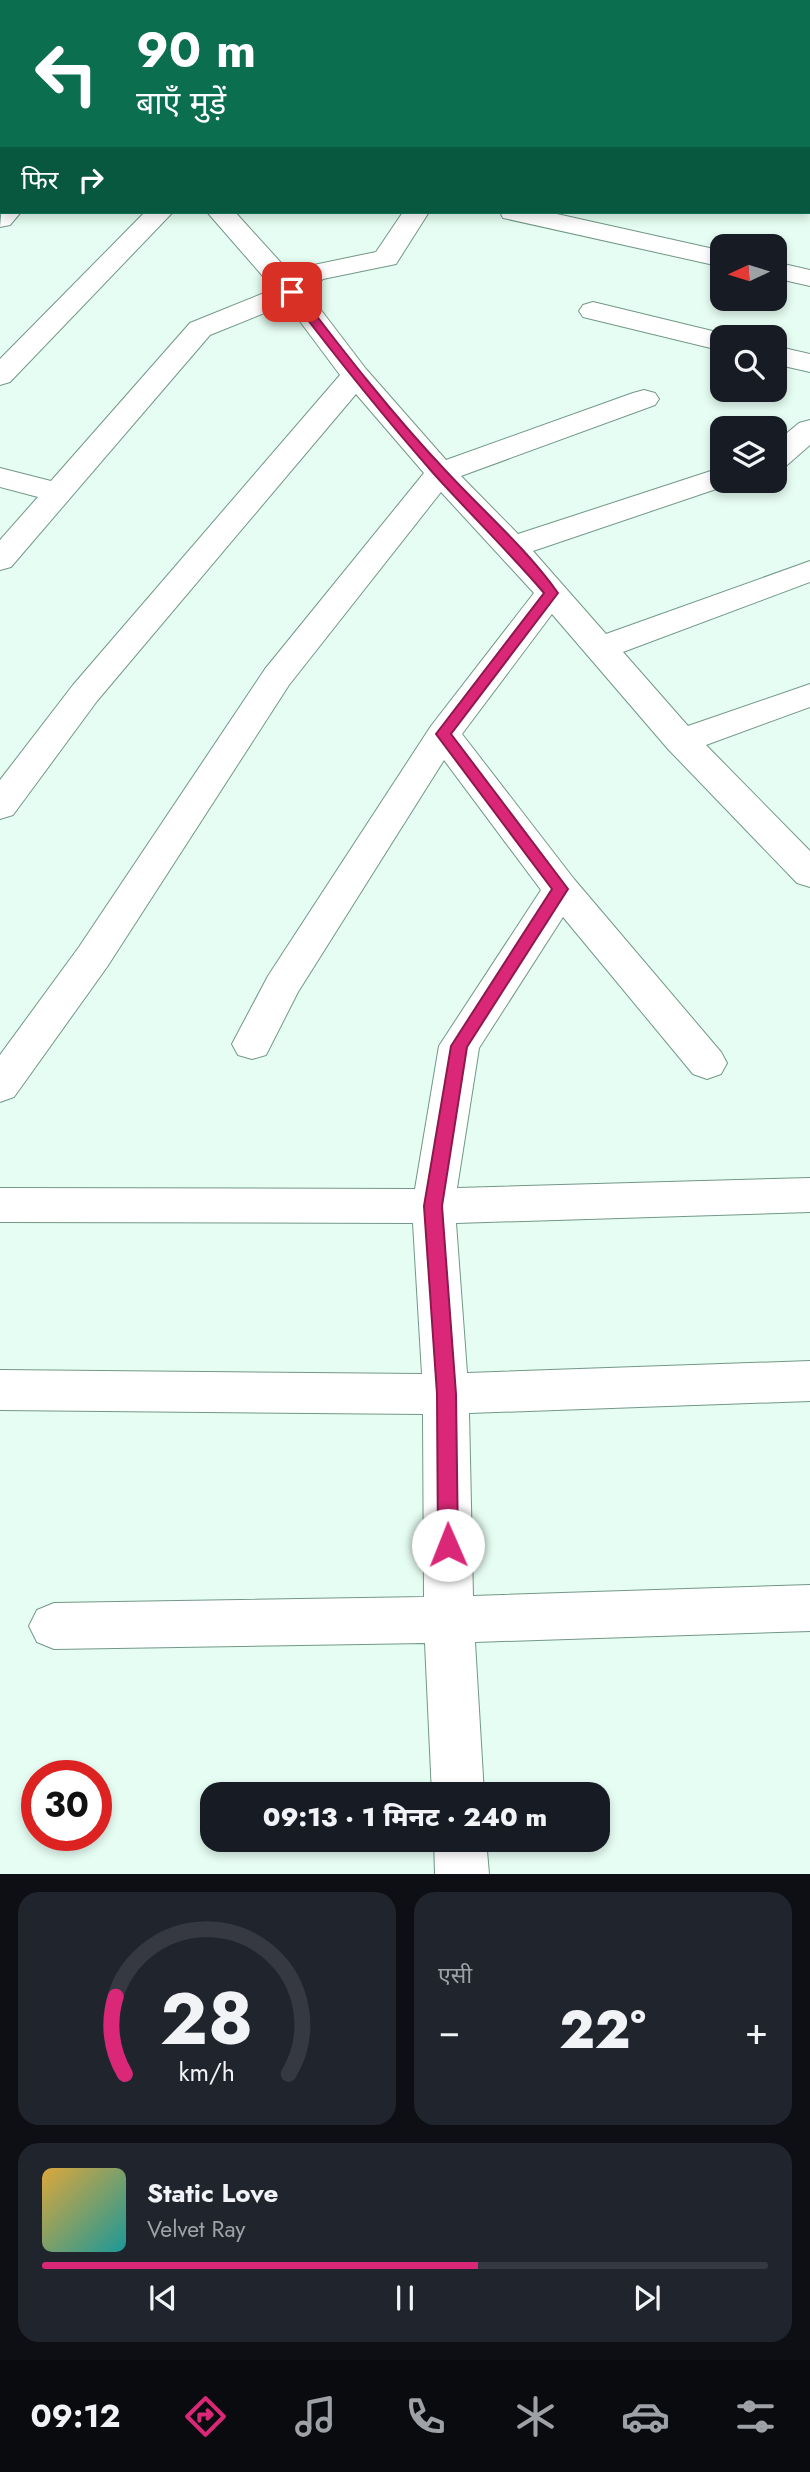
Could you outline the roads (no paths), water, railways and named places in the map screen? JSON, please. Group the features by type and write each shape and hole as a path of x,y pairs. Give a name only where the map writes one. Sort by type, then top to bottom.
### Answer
{"street":[{"path":"0,376 158,214"},
{"path":"222,214 292,292 355,375 440,473 512,547 681,741 795,836 810,874"},
{"path":"0,561 200,329 292,292 314,273 386,258 415,214"},
{"path":"522,214 710,255"},
{"path":"788,273 810,278"},
{"path":"593,311 710,339"},
{"path":"787,358 810,363"},
{"path":"0,806 85,693 355,375"},
{"path":"0,1086 93,957 276,677 440,473 644,399"},
{"path":"787,449 810,429"},
{"path":"0,477 59,493"},
{"path":"512,547 710,480"},
{"path":"601,648 810,570"},
{"path":"253,1044 282,986 443,734 551,593"},
{"path":"681,741 810,695"},
{"path":"443,734 561,889 707,1063"},
{"path":"457,1782 449,1620 446,1394 433,1206 459,1046 561,889"},
{"path":"0,1205 433,1206 810,1195"},
{"path":"0,1390 446,1394 810,1381"},
{"path":"54,1626 449,1620 810,1608"},
{"path":"461,1852 462,1874"}]}
